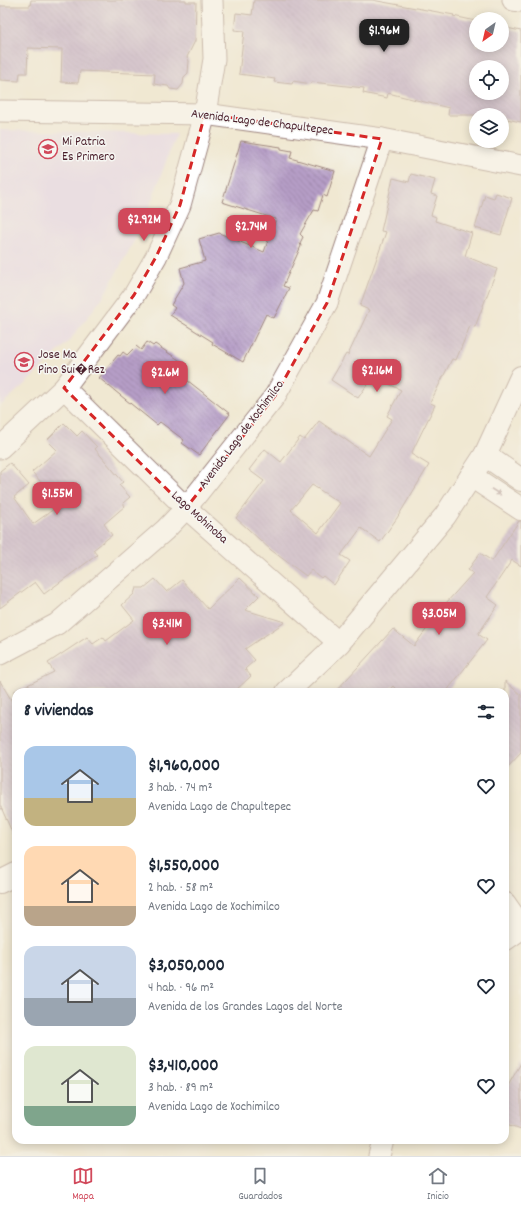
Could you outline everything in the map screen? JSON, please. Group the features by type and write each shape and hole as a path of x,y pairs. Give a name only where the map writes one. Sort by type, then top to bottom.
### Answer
{"street":[{"path":"0,448 64,388 134,295 156,256 180,205 205,114 214,59 212,0"},
{"path":"513,0 521,1"},
{"name":"Avenida Lago de Chapultepec","path":"0,111 205,114 382,139 521,166"},
{"name":"Avenida Lago de Xochimilco","path":"0,654 58,624 165,530 186,508 275,396 327,303 382,139"},
{"path":"291,688 339,643 445,516 485,455 521,377"},
{"name":"Lago Mohinoba","path":"64,388 186,508 339,643"},
{"path":"485,455 521,480"},
{"path":"471,476 521,509"},
{"path":"0,882 12,876"},
{"path":"509,909 521,926"},
{"path":"509,937 521,929"},
{"path":"379,1156 382,1144"}],"highlighted area":[{"path":"205,114 382,139 327,303 275,396 186,508 64,388 134,295 156,257 180,205"}],"shaded area":[{"path":"0,130 176,134 143,225 103,297 70,340 0,406"}],"building":[{"path":"31,0 186,0 186,2 196,2 195,41 187,57 189,61 188,73 184,77 183,84 178,90 170,89 168,86 154,84 155,74 80,71 78,83 61,82 62,49 28,48 27,73 20,73 19,81 0,80 0,6 30,6"},
{"path":"254,0 372,0 454,15 453,16 469,19 469,52 509,52 509,28 521,31 521,122 509,119 509,108 469,108 469,115 448,115 449,108 388,93 387,98 363,93 364,88 312,82 311,84 293,81 292,84 274,82 275,79 239,74 244,31 234,30 236,13 252,15"},
{"path":"241,141 281,147 281,149 292,151 290,158 335,171 327,197 323,195 318,211 314,210 300,234 303,237 300,243 301,246 283,286 289,288 274,318 266,314 243,362 212,344 213,342 170,315 175,308 171,305 184,283 180,268 205,261 199,239 219,233 264,252 276,219 222,202"},
{"path":"411,174 435,180 431,194 437,196 431,215 436,217 435,221 472,233 465,256 497,269 475,327 470,326 456,360 452,359 430,403 435,405 411,454 429,465 397,518 380,542 361,528 341,555 350,561 334,585 323,576 321,578 311,570 306,576 271,550 236,518 264,481 249,470 265,449 281,462 300,437 304,440 319,421 369,456 392,419 387,416 401,390 373,376 358,398 331,380 346,354 348,355 369,310 360,306 386,232 381,231 393,178 409,182","holes":["312,485 340,503 318,533 291,510"]},
{"path":"496,193 512,198 501,235 475,228 485,195 494,198"},
{"path":"147,342 153,346 155,344 185,364 178,373 230,414 199,455 182,443 184,440 160,422 157,425 99,378 118,355 120,356 123,352 127,355 136,346 141,350"},
{"path":"64,423 77,436 82,431 97,447 95,449 123,482 119,485 130,497 123,503 125,506 104,524 112,535 93,550 97,555 44,594 35,582 0,608 0,471 10,463 29,485 14,497 33,524 61,504 32,472 57,450 47,440"},
{"path":"519,521 521,521 521,566 512,560 487,597 498,605 478,634 487,640 449,688 395,688 393,686 391,688 339,688 393,629 414,646 446,603 473,573 468,570 480,553 492,561"},
{"path":"240,578 259,596 245,610 285,622 245,649 255,660 245,669 251,676 238,688 21,688 54,672 48,663 87,637 93,644 103,637 106,641 134,620 122,605 134,594 136,588 144,588 155,579 167,592 182,580 208,609"},
{"path":"0,681 12,701 12,832 0,805"},
{"path":"505,681 521,695 521,753 509,766 509,688 505,688"},
{"path":"521,1063 521,1129 509,1124 509,1084"}],"place":[{"name":"Mi Patria Es Primero","path":"48,149"},
{"name":"Jose Ma Pino Sui�Rez","path":"24,362"}]}
